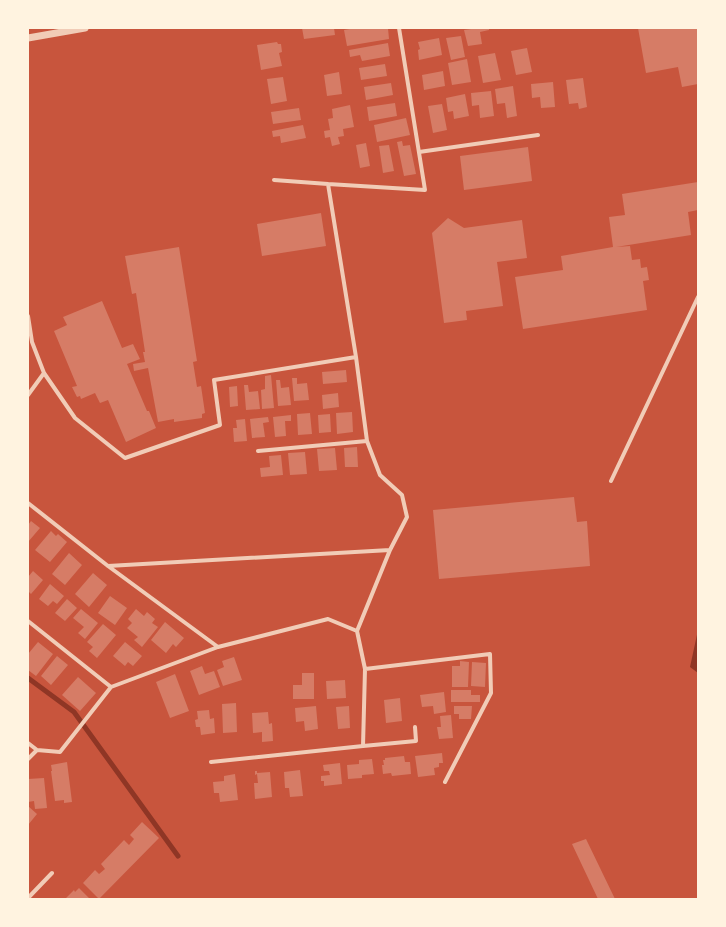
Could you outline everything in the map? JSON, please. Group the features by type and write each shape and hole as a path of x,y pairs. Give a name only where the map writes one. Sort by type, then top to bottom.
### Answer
{"street":[{"path":"28,38 85,28"},
{"path":"274,180 426,190 399,28"},
{"path":"419,152 538,135"},
{"path":"328,184 356,357 367,441 380,475 402,495 407,517 390,550 357,631 365,669 363,746"},
{"path":"611,481 698,297"},
{"path":"28,316 32,342 44,373 75,418 125,458 220,425 214,380 356,357"},
{"path":"28,395 44,373"},
{"path":"258,451 367,441"},
{"path":"28,503 108,566 218,647"},
{"path":"108,566 390,550"},
{"path":"28,743 37,750 60,752 111,687 218,647 328,619 357,631"},
{"path":"28,621 111,687"},
{"path":"365,669 490,654 491,694 445,782"},
{"path":"211,762 416,741 415,726"},
{"path":"28,759 37,750"},
{"path":"28,898 52,873"}],"shaded area":[{"path":"698,630 698,673 690,667"}],"building":[{"path":"302,28 334,28 335,35 304,39"},
{"path":"355,28 388,28 389,39 347,46 344,30"},
{"path":"470,28 489,28 489,30 480,32 482,44 468,46 464,30 471,29"},
{"path":"638,28 698,28 698,84 682,87 678,67 646,73"},
{"path":"461,36 465,57 451,60 446,38"},
{"path":"439,38 442,55 419,60 418,50 420,49 418,42"},
{"path":"277,42 278,44 281,44 282,52 279,53 282,66 261,70 257,45"},
{"path":"388,43 390,56 362,61 360,55 350,57 349,50"},
{"path":"527,48 532,72 516,75 511,51"},
{"path":"495,53 501,80 483,83 478,56"},
{"path":"467,59 471,82 452,85 448,63"},
{"path":"385,64 387,76 361,80 359,68"},
{"path":"443,71 445,86 424,90 422,75"},
{"path":"339,72 342,94 327,96 324,75"},
{"path":"283,77 287,101 271,104 267,79"},
{"path":"583,78 587,107 579,109 578,103 569,104 566,80"},
{"path":"553,82 555,107 541,108 540,97 532,98 531,84"},
{"path":"391,83 393,95 366,100 364,87"},
{"path":"513,86 517,116 507,118 505,103 497,104 495,89"},
{"path":"491,91 494,116 480,118 479,105 472,106 471,93"},
{"path":"465,94 469,116 454,119 453,111 448,112 446,98"},
{"path":"395,103 397,116 369,121 367,107"},
{"path":"442,104 447,130 433,133 428,106"},
{"path":"350,105 354,127 343,129 344,136 338,137 340,144 332,146 330,137 325,138 324,131 330,130 328,119 333,118 332,109"},
{"path":"299,108 301,120 273,124 271,112"},
{"path":"406,118 410,135 377,142 374,125"},
{"path":"303,125 306,138 281,143 280,136 273,137 272,131"},
{"path":"402,141 403,146 410,145 416,174 404,176 397,142"},
{"path":"366,143 370,166 360,168 356,145"},
{"path":"389,145 394,171 383,173 379,146"},
{"path":"528,147 532,181 464,190 460,156"},
{"path":"698,182 698,210 688,212 691,235 616,247 630,246 632,260 640,259 641,268 647,267 649,280 643,281 647,310 523,329 515,277 563,270 561,256 613,247 609,217 625,215 622,194"},
{"path":"321,213 326,246 262,256 257,224"},
{"path":"448,218 464,228 522,220 527,258 497,262 503,306 466,311 467,320 444,323 432,233"},
{"path":"179,247 197,361 193,362 197,387 201,386 205,413 202,414 202,418 174,422 174,419 158,422 148,368 134,371 133,364 145,362 143,352 145,352 136,293 132,294 125,256"},
{"path":"102,301 122,348 133,344 140,359 127,364 156,428 126,442 108,400 100,403 95,393 81,399 80,396 77,397 72,387 77,386 54,331 67,325 63,317"},
{"path":"346,370 347,382 323,384 322,372"},
{"path":"271,375 274,408 262,409 261,390 265,389 265,376"},
{"path":"292,378 297,378 297,384 307,383 309,400 294,401"},
{"path":"276,380 280,380 281,388 289,387 291,405 278,406"},
{"path":"244,385 248,385 249,392 258,391 260,409 246,410"},
{"path":"237,386 238,406 230,407 229,387"},
{"path":"338,393 339,407 323,409 322,395"},
{"path":"352,412 353,432 337,434 336,413"},
{"path":"310,413 312,434 298,435 297,414"},
{"path":"330,414 331,432 319,433 318,415"},
{"path":"291,415 291,421 285,421 286,436 275,437 273,417"},
{"path":"268,417 269,422 263,423 265,437 252,438 250,419"},
{"path":"245,419 247,441 234,442 233,428 237,428 236,420"},
{"path":"357,447 358,467 345,467 344,448"},
{"path":"335,448 337,470 319,471 317,449"},
{"path":"305,452 307,474 290,475 288,453"},
{"path":"281,455 283,475 261,477 260,468 270,467 269,456"},
{"path":"574,497 577,522 587,521 590,566 439,579 433,510"},
{"path":"31,521 40,528 28,542 28,525"},
{"path":"51,531 56,536 58,534 67,542 50,562 35,550"},
{"path":"69,553 82,565 65,585 52,574"},
{"path":"33,571 43,580 31,594 28,591 28,577"},
{"path":"93,573 107,585 89,607 75,594"},
{"path":"50,584 64,596 57,604 53,601 48,606 39,599"},
{"path":"110,596 127,608 115,625 98,613"},
{"path":"67,599 77,608 65,621 55,613"},
{"path":"81,609 98,623 85,639 78,633 84,627 73,618"},
{"path":"136,609 144,616 147,612 155,619 152,623 158,627 142,647 134,640 138,637 127,628 132,623 128,619"},
{"path":"165,622 184,638 176,647 173,644 166,653 151,640"},
{"path":"103,624 116,635 97,658 89,651 93,647 87,642"},
{"path":"38,642 53,654 36,676 28,670 28,654"},
{"path":"125,642 142,656 133,666 128,662 125,666 113,656"},
{"path":"57,656 68,665 51,685 41,676"},
{"path":"234,657 242,680 223,686 217,670 224,667 222,661"},
{"path":"460,661 469,662 468,687 452,687 452,666 460,666"},
{"path":"472,662 486,663 485,687 471,686"},
{"path":"202,666 205,674 214,671 220,687 199,695 190,671"},
{"path":"302,673 314,673 314,699 293,699 293,685 302,685"},
{"path":"175,674 189,711 170,718 156,682"},
{"path":"78,677 96,693 80,711 62,695"},
{"path":"345,680 346,698 327,699 326,681"},
{"path":"451,690 471,690 471,695 480,695 480,702 451,702"},
{"path":"444,692 446,712 434,714 433,706 422,707 420,695"},
{"path":"400,698 402,721 386,723 384,700"},
{"path":"236,703 237,732 223,733 222,704"},
{"path":"316,706 318,729 305,731 304,721 296,722 295,708"},
{"path":"349,706 350,728 338,729 336,707"},
{"path":"454,706 472,706 471,719 459,719 459,714 454,714"},
{"path":"209,710 210,719 214,718 215,733 201,735 200,727 196,727 195,720 198,719 197,711"},
{"path":"268,712 269,724 272,723 273,741 262,742 262,732 253,733 252,713"},
{"path":"451,715 453,738 439,739 437,727 441,727 440,716"},
{"path":"442,753 443,763 439,763 439,767 434,768 435,775 418,777 415,756"},
{"path":"404,756 405,762 410,762 411,774 392,776 391,773 383,774 382,765 384,765 383,760 385,760 385,758"},
{"path":"372,759 374,774 362,775 362,778 348,779 347,765 359,764 359,760"},
{"path":"67,762 72,802 64,803 64,800 55,801 51,765"},
{"path":"340,763 342,784 324,786 324,781 321,781 321,776 330,775 329,771 324,771 323,765"},
{"path":"300,770 303,796 290,797 289,788 285,788 284,772"},
{"path":"255,771 257,771 257,773 270,772 272,797 255,799 254,783 258,783 257,774 255,775"},
{"path":"235,774 238,800 220,802 219,793 214,793 213,782 224,781 224,776"},
{"path":"44,778 47,808 35,809 34,801 28,802 28,779"},
{"path":"28,806 37,814 28,825"},
{"path":"142,822 159,838 99,899 83,883 95,870 99,874 105,869 101,864 124,840 129,845 134,839 130,835"},
{"path":"586,839 615,899 598,899 572,844"},
{"path":"79,888 90,899 65,899 74,890 75,892"}],"waterway":[{"path":"28,678 74,712 178,856"}]}
